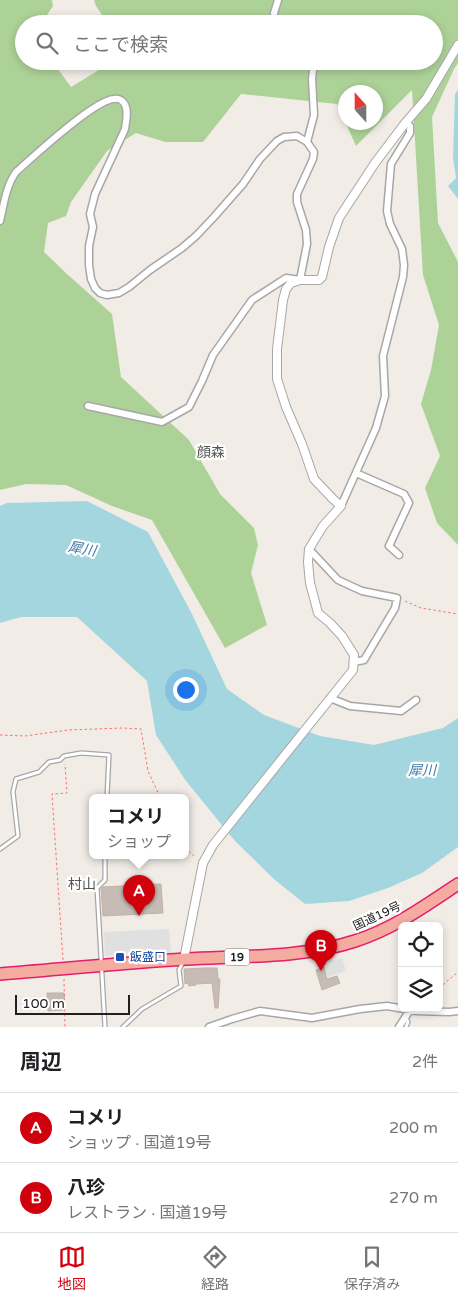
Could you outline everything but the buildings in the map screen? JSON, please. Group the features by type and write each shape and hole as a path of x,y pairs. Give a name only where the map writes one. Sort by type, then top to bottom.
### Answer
{"highway":[{"name":"国道19号","path":"0,974 323,950 355,942 394,926 458,884"}],"street":[{"path":"274,15 278,0"},
{"path":"88,406 162,422 189,407 213,355 252,300 286,278 315,281 322,277 339,218 375,163 406,122 426,100 458,45"},
{"path":"307,142 314,115 313,70"},
{"path":"0,221 8,185 16,172 69,126 99,104 113,98 120,99 126,108 125,129 95,194 90,214 93,227 89,246 89,265 91,279 95,288 100,293 107,295 119,293 182,248 196,236 243,184 260,158 277,141 297,136 307,142 314,152 314,159 297,194 297,202 306,230 307,244 300,280"},
{"path":"184,960 203,863 213,846 353,670 354,655 330,622 318,613 310,583 309,549 323,526 341,506 376,428 385,396 383,356 403,277 404,265 402,249 390,224 387,211 391,164 410,133 410,126 406,122"},
{"path":"300,280 291,283 286,289 283,300 277,349 277,379 314,479 341,506"},
{"path":"356,473 404,494 409,503 389,546 399,555"},
{"path":"309,549 338,580 362,591 397,598 396,608 364,660 354,662"},
{"path":"330,698 350,706 401,711 416,700"},
{"path":"209,1027 232,1018 260,1012 312,1018 360,1009 387,1006 398,1008"},
{"path":"443,1012 458,1011"},
{"path":"400,1027 409,1012"}],"lane":[{"path":"0,849 18,836 13,792 16,779 39,772 49,762 60,760 64,756 81,753 109,755 107,794"},
{"path":"105,859 105,880 97,888 105,1027"},
{"path":"123,1027 142,1009 181,986 179,970 184,960"},
{"path":"406,1017 408,1022 406,1027"}],"path":[{"path":"397,598 421,608 458,614"},
{"path":"0,735 25,736 68,730 141,729 148,771 159,794"},
{"path":"64,756 67,793 52,794 64,968 65,1027"},
{"path":"189,852 194,856"},
{"path":"443,985 458,972"}],"green space":[{"path":"0,0 52,0 53,6 47,15 15,15 15,70 59,70 71,87 99,70 443,70 443,15 102,15 94,0 458,0 458,63 432,117 438,223 458,262 458,545 437,523 425,488 440,456 421,404 431,370 439,325 423,275 412,90 383,119 383,85 338,85 338,106 337,104 241,94 203,142 165,142 136,133 107,151 71,202 66,216 48,223 44,252 112,314 121,377 189,440 220,494 254,528 258,545 251,573 267,625 225,648 152,520 112,506 66,485 26,484 0,490"},
{"path":"349,130 372,130 356,146"}],"shaded area":[{"path":"169,929 171,953 105,956 104,932"},
{"path":"330,952 333,961 342,958 346,971 328,977 321,955"}],"water":[{"path":"458,90 458,199 448,186 456,178 453,157 455,94"},
{"name":"犀川","path":"87,501 148,532 192,614 227,689 264,715 320,736 374,745 443,728 458,718 458,847 422,873 388,888 349,901 305,904 275,880 235,841 186,781 156,735 147,681 77,617 21,617 0,623 0,506 7,503"}],"place":[{"name":"コメリ","path":"139,916"},
{"name":"飯盛口","path":"120,957"},
{"name":"八珍","path":"321,971"}],"district":[{"name":"顔森","path":"211,452"},
{"name":"村山","path":"82,884"}]}
